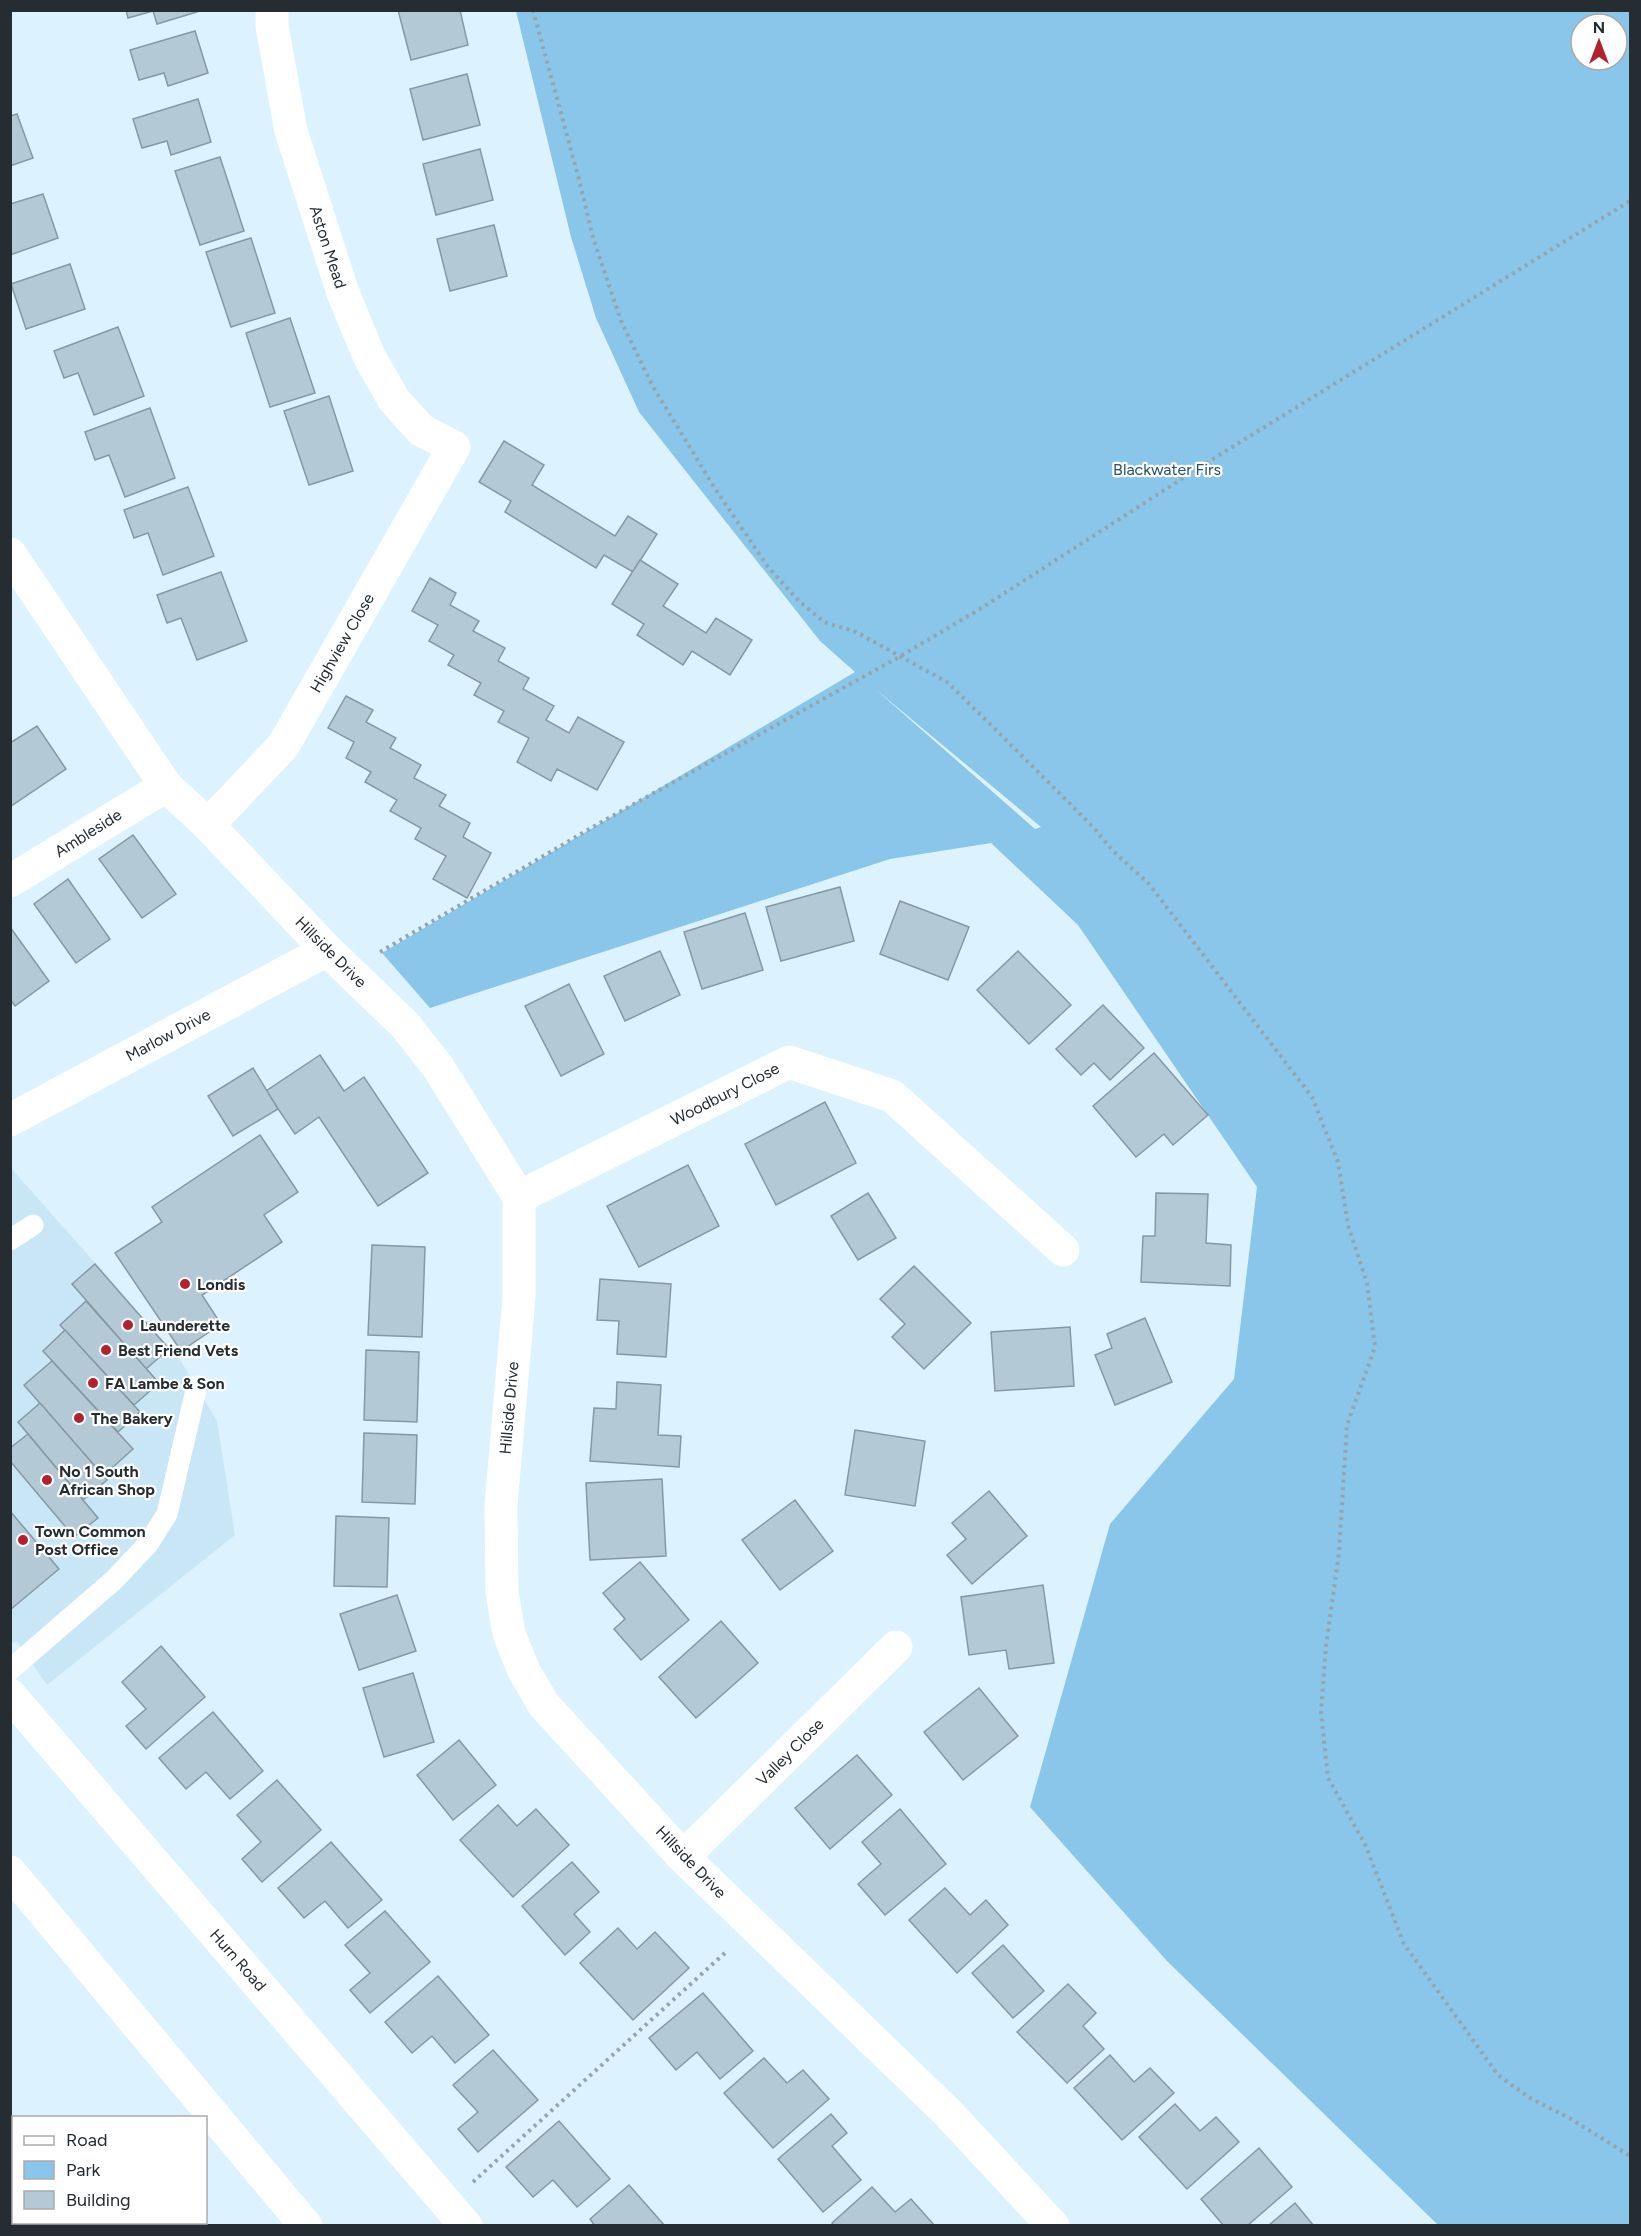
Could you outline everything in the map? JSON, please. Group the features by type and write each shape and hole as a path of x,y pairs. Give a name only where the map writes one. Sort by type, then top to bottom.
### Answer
{"street":[{"name":"Aston Mead","path":"272,10 272,26 291,131 343,293 369,356 394,400 421,430 454,447"},
{"name":"Highview Close","path":"208,825 283,746 454,447"},
{"name":"Hillside Drive","path":"10,554 166,786 208,825 338,960 405,1025 438,1067 519,1197 519,1297 501,1505 502,1592 509,1634 524,1671 544,1705 683,1857 948,2113 1053,2226"},
{"name":"Ambleside","path":"10,881 166,786"},
{"name":"Marlow Drive","path":"10,1120 338,960"},
{"name":"Woodbury Close","path":"519,1197 789,1062 892,1096 1063,1250"},
{"name":"Valley Close","path":"683,1857 896,1647"},
{"name":"Hurn Road","path":"10,1695 457,2215"},
{"path":"10,1872 306,2226"}],"lane":[{"path":"10,1240 33,1224"},
{"path":"10,1670 114,1580 148,1544 167,1514 197,1386"}],"path":[{"path":"533,10 593,238 621,321 652,385 714,487 768,567 799,601 824,622 856,632 947,682 1149,885 1312,1097 1338,1162 1348,1225 1366,1283 1375,1347 1347,1425 1339,1553 1326,1646 1321,1713 1328,1778 1365,1844 1404,1944 1498,2075 1530,2098 1571,2119 1630,2156"},
{"path":"338,960 598,824 899,657 980,609 1218,456 1630,201"},
{"path":"457,2215 755,1926"}],"shaded area":[{"path":"10,1167 179,1358 217,1421 235,1535 47,1685 17,1641 11,1644"}],"green space":[{"name":"Blackwater Firs","path":"516,11 1630,11 1630,2225 1438,2225 1167,1961 1030,1807 1110,1524 1234,1379 1257,1187 1078,925 991,843 890,859 430,1008 382,953 855,672 820,641 639,412 596,318 571,237","holes":["874,688 1041,827 1035,829"]}],"building":[{"path":"126,10 197,10 197,12 157,24 153,11 128,18"},
{"path":"398,10 460,10 468,45 411,60"},
{"path":"195,31 208,73 168,86 164,73 139,80 130,50"},
{"path":"467,74 480,125 423,140 410,89"},
{"path":"198,99 211,142 171,155 167,141 142,148 133,119"},
{"path":"17,114 33,158 10,166 10,116"},
{"path":"480,149 493,200 436,215 423,164"},
{"path":"220,157 244,231 200,245 175,171"},
{"path":"43,194 58,238 10,255 10,204"},
{"path":"494,225 507,276 450,291 437,239"},
{"path":"251,238 275,313 231,327 206,252"},
{"path":"70,264 85,309 26,329 11,284"},
{"path":"290,318 315,393 270,407 246,333"},
{"path":"118,327 144,396 94,415 78,373 64,378 54,351"},
{"path":"329,396 353,471 309,485 284,411"},
{"path":"150,408 175,478 125,497 109,455 95,460 85,432"},
{"path":"504,441 544,465 532,485 615,536 628,516 657,534 633,572 604,555 596,568 505,512 511,501 479,482"},
{"path":"188,487 214,556 163,575 148,533 134,538 124,510"},
{"path":"640,560 678,584 663,606 706,633 716,618 752,640 730,675 692,651 683,665 637,635 644,624 612,604"},
{"path":"221,572 247,641 197,660 181,618 167,623 157,595"},
{"path":"430,578 456,593 450,605 479,621 473,631 505,648 498,661 529,678 523,689 554,706 546,720 569,733 578,717 624,742 597,790 557,769 551,781 517,762 529,738 498,722 504,711 474,695 481,683 448,665 454,655 429,641 438,625 412,611"},
{"path":"346,696 373,710 366,722 396,738 390,748 421,765 414,778 446,795 439,806 470,823 463,837 491,853 467,898 433,879 446,856 415,839 421,828 390,811 397,800 365,782 371,772 346,758 354,742 328,728"},
{"path":"37,726 66,769 11,806 10,743"},
{"path":"133,835 176,894 142,918 99,859"},
{"path":"68,879 110,939 76,963 34,904"},
{"path":"840,887 854,941 781,961 766,907"},
{"path":"900,901 969,927 948,980 880,954"},
{"path":"745,913 763,970 702,989 684,932"},
{"path":"10,927 49,981 15,1006 10,999"},
{"path":"660,951 680,995 625,1021 604,976"},
{"path":"1018,951 1071,1005 1029,1044 977,990"},
{"path":"569,984 604,1054 561,1076 525,1006"},
{"path":"1103,1005 1144,1048 1110,1080 1094,1063 1081,1075 1056,1049"},
{"path":"1154,1053 1208,1115 1173,1145 1164,1134 1136,1157 1093,1106"},
{"path":"320,1055 344,1091 364,1077 428,1173 378,1206 319,1117 295,1134 266,1091"},
{"path":"253,1068 278,1109 233,1136 208,1096"},
{"path":"825,1102 856,1163 776,1205 745,1144"},
{"path":"260,1135 298,1192 264,1215 282,1242 202,1295 221,1324 181,1351 115,1253 162,1222 152,1207"},
{"path":"688,1165 719,1226 639,1267 607,1206"},
{"path":"868,1193 896,1238 858,1260 831,1216"},
{"path":"1156,1193 1208,1194 1206,1243 1231,1245 1230,1286 1141,1282 1143,1236 1155,1236"},
{"path":"372,1245 425,1247 422,1337 368,1335"},
{"name":"Launderette","path":"95,1264 169,1349 146,1369 72,1284"},
{"path":"914,1266 971,1323 924,1369 892,1337 905,1324 880,1299"},
{"path":"600,1279 671,1284 666,1357 617,1354 619,1321 597,1320"},
{"name":"Best Friend Vets","path":"86,1301 159,1383 134,1405 60,1325"},
{"path":"1145,1318 1172,1382 1115,1405 1095,1355 1112,1348 1107,1334"},
{"path":"1070,1327 1074,1386 995,1391 991,1332"},
{"name":"FA Lambe & Son","path":"65,1330 140,1412 118,1432 43,1351"},
{"path":"366,1350 419,1352 417,1422 364,1420"},
{"name":"The Bakery","path":"52,1361 133,1449 103,1476 24,1385"},
{"path":"617,1382 661,1385 658,1435 681,1436 679,1467 590,1461 594,1408 616,1409"},
{"path":"40,1403 107,1480 83,1500 18,1422"},
{"path":"855,1430 925,1441 915,1506 845,1495"},
{"path":"364,1433 417,1435 415,1504 362,1502"},
{"name":"No 1 South African Shop","path":"28,1434 98,1518 74,1537 10,1461 10,1448"},
{"path":"662,1479 666,1556 590,1560 586,1483"},
{"path":"989,1491 1027,1536 972,1584 947,1555 966,1539 952,1523"},
{"path":"795,1500 833,1551 780,1590 742,1540"},
{"name":"Town Common Post Office","path":"10,1511 59,1569 10,1610"},
{"path":"336,1516 389,1518 387,1587 334,1586"},
{"path":"640,1562 689,1620 641,1660 614,1629 625,1619 603,1593"},
{"path":"1043,1585 1054,1663 1009,1669 1006,1650 969,1655 961,1597"},
{"path":"397,1595 416,1651 359,1670 340,1614"},
{"path":"721,1621 758,1663 696,1718 659,1677"},
{"path":"161,1646 205,1697 146,1749 126,1726 146,1709 122,1682"},
{"path":"413,1673 434,1742 384,1757 363,1688"},
{"path":"979,1688 1018,1736 963,1780 924,1732"},
{"path":"213,1712 263,1771 230,1799 206,1772 186,1789 159,1758"},
{"path":"459,1740 496,1785 453,1820 417,1775"},
{"path":"857,1755 892,1795 830,1849 795,1808"},
{"path":"277,1780 321,1830 262,1882 242,1859 261,1842 237,1815"},
{"path":"498,1805 517,1826 536,1809 569,1845 513,1897 460,1840"},
{"path":"900,1809 946,1864 885,1915 858,1884 881,1864 862,1842"},
{"path":"331,1842 382,1900 348,1928 325,1901 304,1918 278,1888"},
{"path":"572,1862 599,1892 574,1914 590,1932 565,1955 522,1906"},
{"path":"945,1888 970,1915 986,1900 1008,1925 957,1973 909,1920"},
{"path":"385,1911 430,1962 370,2013 350,1990 370,1973 345,1945"},
{"path":"618,1928 637,1949 655,1932 689,1968 633,2020 580,1963"},
{"path":"1003,1945 1044,1991 1013,2018 972,1973"},
{"path":"438,1976 489,2035 455,2063 432,2036 412,2053 385,2022"},
{"path":"1068,1984 1096,2013 1083,2026 1104,2049 1067,2083 1017,2032"},
{"path":"703,1993 753,2051 720,2079 697,2052 676,2070 649,2038"},
{"path":"493,2050 538,2100 478,2152 458,2129 478,2112 453,2085"},
{"path":"1110,2055 1134,2082 1150,2068 1174,2093 1122,2140 1074,2088"},
{"path":"764,2058 787,2083 803,2070 829,2099 773,2148 724,2093"},
{"path":"1175,2104 1200,2131 1216,2117 1239,2142 1187,2189 1139,2137"},
{"path":"831,2114 847,2133 832,2146 861,2180 823,2212 778,2159"},
{"path":"559,2121 610,2179 577,2207 553,2180 533,2197 506,2167"},
{"path":"1259,2148 1292,2187 1247,2226 1224,2226 1201,2199"},
{"path":"629,2185 665,2226 595,2226 590,2219"},
{"path":"872,2187 895,2212 911,2199 935,2226 835,2226 832,2223"},
{"path":"1295,2203 1314,2226 1268,2226"}],"place":[{"name":"Londis","path":"185,1284"},
{"name":"Launderette","path":"128,1325"},
{"name":"Best Friend Vets","path":"106,1350"},
{"name":"FA Lambe & Son","path":"93,1383"},
{"name":"The Bakery","path":"79,1418"},
{"name":"No 1 South African Shop","path":"47,1480"},
{"name":"Town Common Post Office","path":"23,1540"}]}
